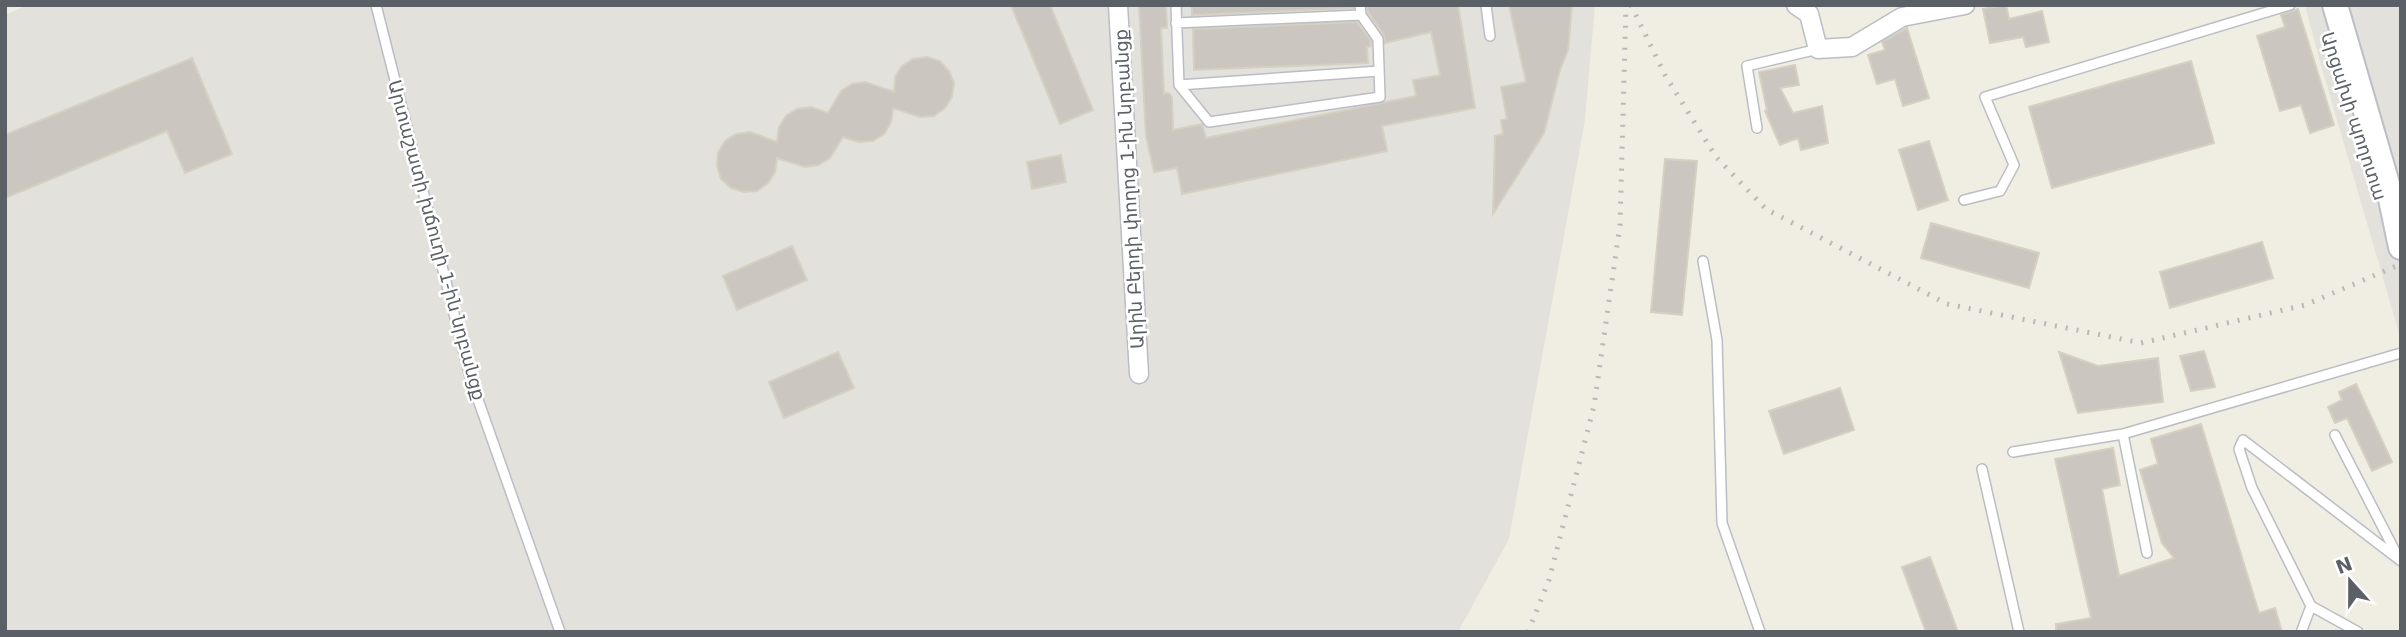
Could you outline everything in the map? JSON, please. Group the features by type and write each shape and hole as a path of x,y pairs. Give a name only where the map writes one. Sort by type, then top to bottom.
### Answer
{"street":[{"name":"Արին Բերդի փողոց 1-ին նրբանցք","path":"1118,5 1139,374"},
{"path":"1796,5 1809,14 1818,49 1852,47 1902,17 1965,5"},
{"name":"Արցախի պողոտա","path":"2319,5 2378,200 2397,236"},
{"name":"Արցախի պողոտա","path":"2335,5 2390,194 2397,236"}],"lane":[{"name":"Արտաշատի խճուղի 1-ին նրբանցք","path":"376,5 470,377 560,632"},
{"path":"1176,5 1176,23 1179,85 1209,122 1380,97 1378,39 1360,10 1176,23"},
{"path":"1486,5 1490,36"},
{"path":"1964,201 2000,191 2014,165 1986,97 2290,5"},
{"path":"1757,128 1747,66 1818,49"},
{"path":"1179,85 1379,71"},
{"path":"1703,261 1717,340 1721,523 1760,632"},
{"path":"2013,452 2123,434 2401,353"},
{"path":"2123,434 2147,553"},
{"path":"2335,435 2400,559"},
{"path":"2358,632 2311,606 2252,488 2239,449 2243,440 2400,559"},
{"path":"1982,469 2019,632"},
{"path":"2302,630 2311,606"}],"shaded area":[{"path":"27,5 1595,5 1585,120 1509,539 1458,632 5,632 5,15"},
{"path":"2305,5 2401,5 2401,340 2319,58"}],"building":[{"path":"1011,5 1050,5 1093,110 1060,124"},
{"path":"1139,5 1166,5 1167,28 1161,28 1164,94 1169,93 1172,97 1173,130 1202,124 1206,138 1416,96 1413,80 1440,75 1431,32 1385,43 1384,35 1368,12 1367,5 1458,5 1475,108 1382,126 1387,151 1182,194 1177,168 1154,172 1146,136"},
{"path":"1192,5 1353,5 1353,8 1192,15"},
{"path":"1509,5 1572,5 1568,50 1560,70 1544,133 1493,214 1495,136 1503,134 1501,120 1507,119 1501,87 1526,82"},
{"path":"2006,5 2009,19 2042,11 2049,42 2026,47 2023,37 1990,43 1983,9"},
{"path":"2298,9 2334,125 2310,133 2301,105 2280,111 2257,36 2285,27 2281,15"},
{"path":"1357,22 1371,41 1371,46 1367,47 1368,63 1194,70 1193,29"},
{"path":"1907,28 1929,98 1903,106 1895,79 1877,84 1868,55 1885,50 1882,42"},
{"path":"927,57 940,61 949,71 954,83 952,97 945,108 934,116 920,117 893,108 891,122 884,134 873,141 859,142 843,137 830,158 818,165 805,167 777,158 775,172 768,183 757,191 744,192 731,188 721,179 717,166 718,153 725,141 736,134 750,132 777,142 779,127 786,116 797,109 811,107 828,113 841,91 852,84 865,82 894,92 895,77 902,66 913,59"},
{"path":"192,58 232,154 185,173 167,131 5,198 5,135"},
{"path":"2191,61 2214,143 2052,188 2029,107"},
{"path":"1795,65 1799,85 1780,88 1793,113 1822,106 1828,143 1801,150 1798,138 1780,145 1765,111 1767,110 1759,72"},
{"path":"1929,141 1948,200 1918,210 1899,150"},
{"path":"1061,155 1066,182 1032,189 1027,162"},
{"path":"1665,159 1697,161 1682,315 1651,312"},
{"path":"1931,223 2039,253 2029,288 1921,258"},
{"path":"2262,242 2273,278 2170,308 2160,272"},
{"path":"792,246 807,280 737,310 723,276"},
{"path":"2204,351 2215,387 2191,391 2180,356"},
{"path":"838,352 854,388 784,418 769,382"},
{"path":"2059,352 2098,366 2158,358 2163,402 2078,413"},
{"path":"2356,384 2392,462 2372,471 2347,418 2335,423 2328,407 2342,400 2339,392"},
{"path":"1840,388 1854,430 1784,454 1769,411"},
{"path":"2201,424 2259,613 2275,608 2282,632 2056,632 2056,624 2091,618 2055,459 2113,448 2120,485 2102,489 2119,576 2174,558 2162,543 2140,470 2158,464 2151,439"},
{"path":"1930,557 1958,632 1926,632 1902,567"}],"railway":[{"path":"1528,632 1549,580 1594,406 1620,225 1626,5"},
{"path":"1631,5 1665,75 1716,157 1766,209 1947,304 2141,343 2305,305 2401,264"}]}
